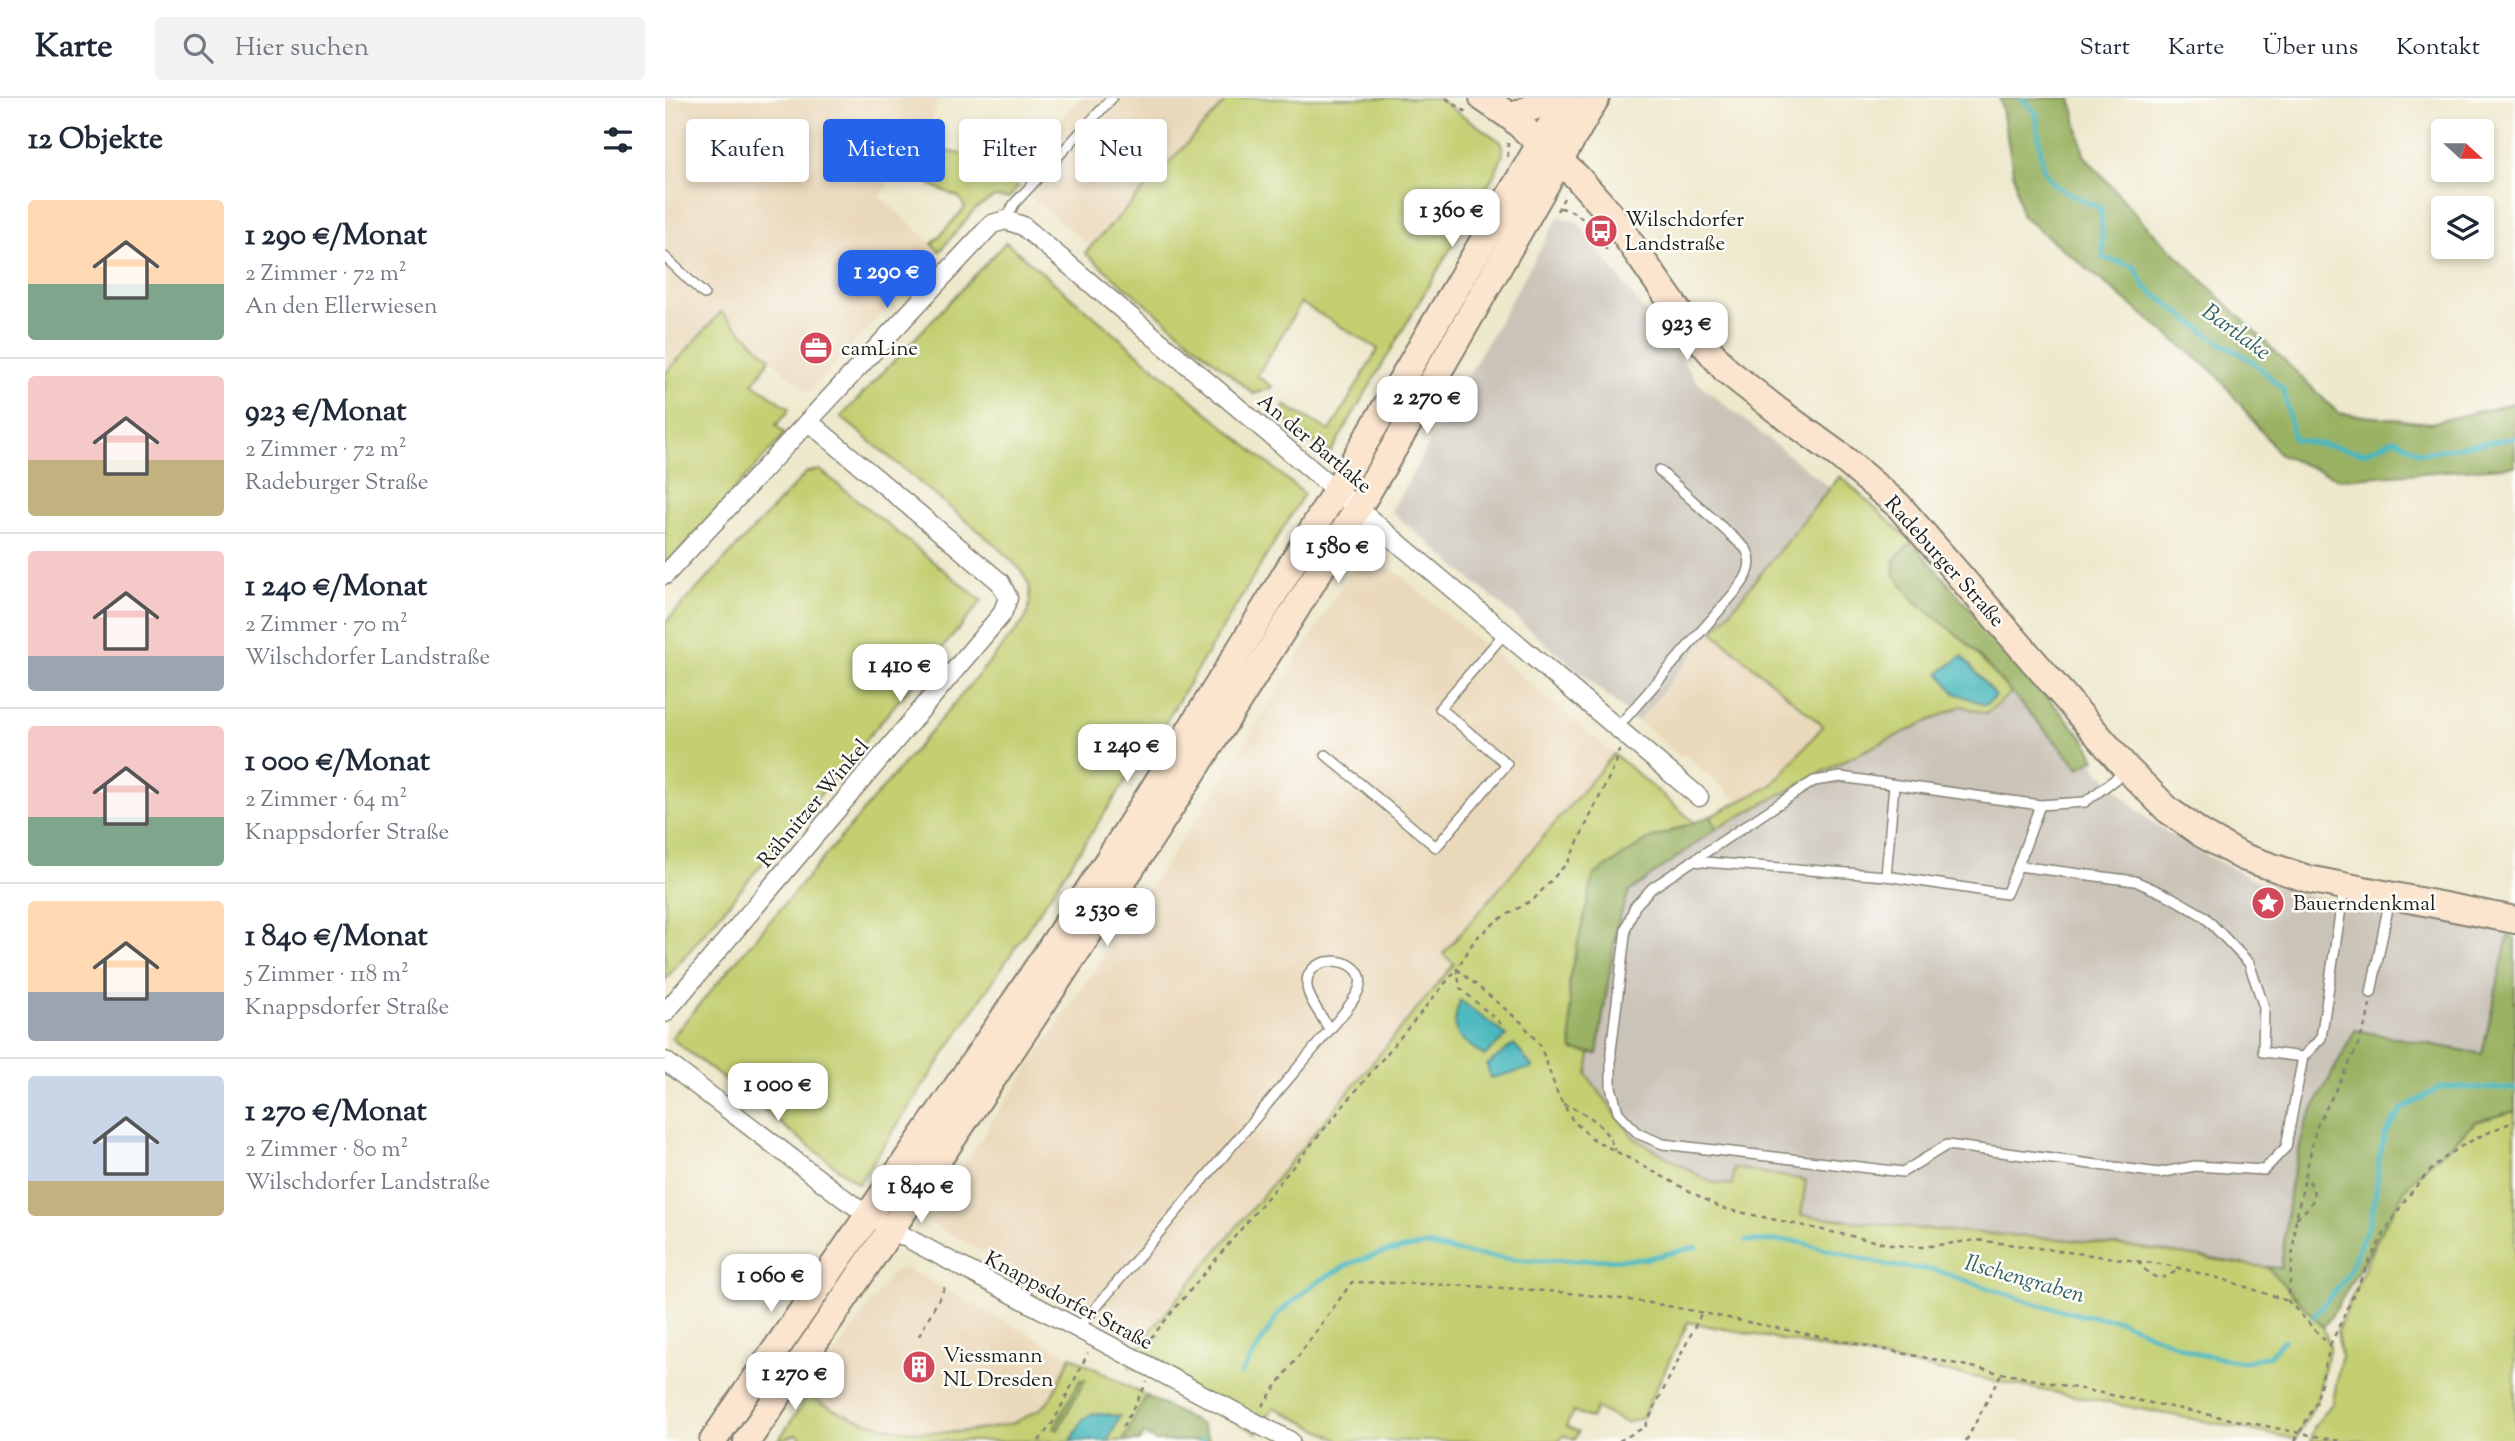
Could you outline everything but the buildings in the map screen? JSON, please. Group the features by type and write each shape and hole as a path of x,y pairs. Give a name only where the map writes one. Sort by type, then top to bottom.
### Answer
{"main road":[{"name":"Radeburger Straße","path":"1483,98 1511,117 1550,152 1610,214 1687,324 1719,362 1749,389 1840,456 1899,506 2127,769 2168,810 2243,857 2308,879 2515,920"},
{"path":"1511,117 1553,98"},
{"path":"747,1441 892,1230 1129,871 1358,508 1550,152 1567,98"},
{"path":"713,1441 869,1216 1109,858 1336,490 1550,152 1596,98"}],"street":[{"path":"665,575 999,222"},
{"name":"An der Bartlake","path":"999,222 1023,226 1699,797"},
{"name":"Rähnitzer Winkel","path":"665,1013 1002,614 1007,598 1000,582 809,422"},
{"name":"Knappsdorfer Straße","path":"665,1061 869,1216 892,1230 1290,1441"}],"lane":[{"path":"999,222 1112,98"},
{"path":"665,257 704,294"},
{"path":"1621,731 1746,579 1750,569 1750,556 1746,549 1659,470"},
{"path":"1326,755 1436,847 1507,764 1440,708 1505,633"},
{"path":"2127,769 2085,802 2039,805 1841,777 1814,781 1691,861 1652,888 1635,906 1626,928 1611,1051 1611,1087 1618,1112 1639,1134 1663,1144 1903,1172 1947,1145 2159,1173 2195,1166 2264,1170 2286,1147 2303,1058 2321,1038 2344,887"},
{"path":"1886,876 1894,785"},
{"path":"1691,861 1886,876 2006,894 2039,805"},
{"path":"2018,866 2135,881 2204,916 2249,962 2264,1007 2263,1052 2303,1058"},
{"path":"2371,993 2390,896"},
{"path":"1077,1329 1329,1029 1359,988 1360,977 1352,966 1343,961 1328,961 1317,966 1309,975 1307,987 1329,1029"}],"path":[{"path":"1559,208 1572,209 1580,215 1612,256"},
{"path":"1135,1360 1145,1344 1457,969 1475,939 1498,920 1534,899 1568,862 1616,763 1621,731"},
{"path":"1457,969 1460,988 1501,1024"},
{"path":"1457,969 1521,1023 1541,1045 1563,1104 1573,1121 1593,1139 1721,1208 1892,1245 1922,1247 1977,1240 2180,1268 2288,1301 2330,1346"},
{"path":"2288,1301 2295,1218 2316,1128 2355,1052 2367,1020 2371,993"},
{"path":"1563,1104 1598,1122 1610,1136 1615,1151"},
{"path":"2295,1441 2316,1404 2330,1346 2405,1200 2440,1162 2480,1135 2515,1121"},
{"path":"2295,1218 2312,1204 2312,1184 2305,1176"},
{"path":"2138,1261 2147,1273 2158,1278 2169,1277 2180,1268"},
{"path":"1252,1420 1352,1282 1621,1298 2340,1441"},
{"path":"919,1336 946,1285"},
{"path":"1619,1441 1644,1427 1701,1314"},
{"path":"929,1318 936,1323"},
{"path":"1038,1441 1053,1421 1095,1339"},
{"path":"1966,1441 2002,1372"},
{"path":"1123,1427 1139,1398"}],"shaded area":[{"path":"665,98 939,98 931,119 823,119 823,182 890,182 880,197 940,251 811,390 805,391 721,312 665,374"},
{"path":"1080,98 1229,98 1167,164 1167,119 1075,119 1075,182 1150,182 1090,246 1012,182 1061,182 1061,119"},
{"path":"1559,216 1578,223 1699,384 1830,488 1638,722 1391,511"},
{"path":"1373,553 1614,754 1443,954 1455,964 1144,1339 926,1221 1226,773 1362,555"},
{"path":"1713,632 1823,725 1772,785 1739,802 1684,754 1681,757 1639,722"},
{"path":"2019,686 2141,814 2187,846 2255,880 2309,896 2486,925 2508,936 2482,1055 2355,1030 2306,1123 2290,1186 2281,1269 1801,1215 1734,1168 1732,1186 1711,1182 1634,1138 1586,1075 1614,884 1849,758 1961,706 1986,714"},
{"path":"905,1268 1071,1356 1046,1404 994,1432 964,1439 935,1440 858,1422 831,1410 808,1395 892,1272"}],"green space":[{"path":"1229,98 1437,98 1501,142 1503,150 1495,173 1331,452 1325,452 1283,417 1284,405 1330,431 1378,349 1301,303 1257,376 1273,387 1254,394 1085,253 1151,182 1167,182 1167,165"},
{"path":"2000,98 2071,98 2084,155 2143,222 2338,413 2430,423 2515,403 2515,466 2340,479 2280,455 2216,374 2021,215"},
{"path":"945,151 959,153 959,182 1012,182 1018,187 1009,198 994,197 975,209 940,251 932,244 965,208 960,198 929,182 945,182"},
{"path":"1006,242 1304,494 1166,721 858,1184 671,1038 1025,620 1030,603 1029,585 1021,570 994,544 841,417"},
{"path":"721,312 770,358 753,383 789,408 776,425 785,434 665,567 665,374"},
{"path":"820,470 982,601 665,980 665,623 807,472"},
{"path":"1840,476 1912,542 1895,559 1915,601 1966,642 2011,693 1986,714 1961,706 1849,758 1716,829 1711,816 1772,785 1823,726 1713,632"},
{"path":"1912,542 2086,741 2095,759 2079,768 1966,642 1915,601 1894,574 1895,559"},
{"path":"1614,754 1694,822 1648,840 1594,875 1569,980 1572,1050 1590,1053 1587,1075 1634,1138 1711,1182 1732,1185 1734,1168 1806,1180 1801,1215 1912,1228 2142,1248 2269,1268 2323,1327 2330,1346 2316,1403 2296,1439 1688,1322 1642,1418 1626,1423 1596,1408 1591,1419 1574,1411 1566,1426 1578,1432 1574,1440 1563,1435 1560,1441 1341,1441 1274,1407 1257,1433 1129,1366 1144,1339 1454,964 1443,954"},
{"path":"1711,816 1716,829 1629,892 1617,925 1597,1054 1572,1050 1569,980 1594,875 1648,840"},
{"path":"2508,936 2515,938 2515,1111 2475,1122 2409,1183 2323,1327 2267,1267 2281,1268 2290,1186 2306,1123 2355,1030 2482,1054"},
{"path":"2515,1111 2515,1441 2311,1441 2314,1427 2333,1402 2341,1356 2337,1331 2381,1230 2409,1183 2476,1122"},
{"path":"1071,1356 1146,1396 1123,1441 1108,1441 1120,1416 1101,1414 1089,1416 1071,1441 805,1441 797,1434 778,1441 808,1395 856,1418 908,1430 961,1432 1013,1423 1046,1404"},
{"path":"1080,1380 1085,1380 1058,1430 1054,1428"},
{"path":"1146,1396 1202,1425 1210,1441 1155,1441 1144,1434 1140,1441 1123,1441"}],"water":[{"path":"1962,656 1996,696 1985,705 1955,693 1939,673"},
{"path":"1460,1000 1507,1036 1484,1056 1457,1034 1455,1021"},
{"path":"1514,1044 1533,1068 1490,1078 1487,1065"},
{"path":"1093,1413 1120,1416 1108,1441 1071,1441 1083,1419"}],"waterway":[{"name":"Bartlake","path":"2022,98 2036,113 2043,169 2055,186 2101,209 2103,258 2134,266 2145,287 2217,341 2251,360 2283,389 2294,439 2364,453 2395,439 2421,453 2515,438"},
{"name":"Ilschengraben","path":"2313,1317 2346,1278 2371,1218 2385,1134 2401,1110 2441,1087 2515,1089"},
{"name":"Ilschengraben","path":"1746,1241 1795,1241 1890,1266 1935,1270 2036,1304 2119,1320 2197,1354 2242,1362 2269,1356 2284,1340"},
{"name":"Ilschengraben","path":"1241,1374 1280,1312 1314,1284 1351,1263 1385,1252 1426,1245 1469,1254 1527,1261 1644,1259 1696,1247"}],"place":[{"name":"Wilschdorfer Landstraße","path":"1601,231"},
{"name":"camLine","path":"816,348"},
{"name":"Bauerndenkmal","path":"2268,903"},
{"name":"Viessmann NL Dresden","path":"919,1367"}]}
